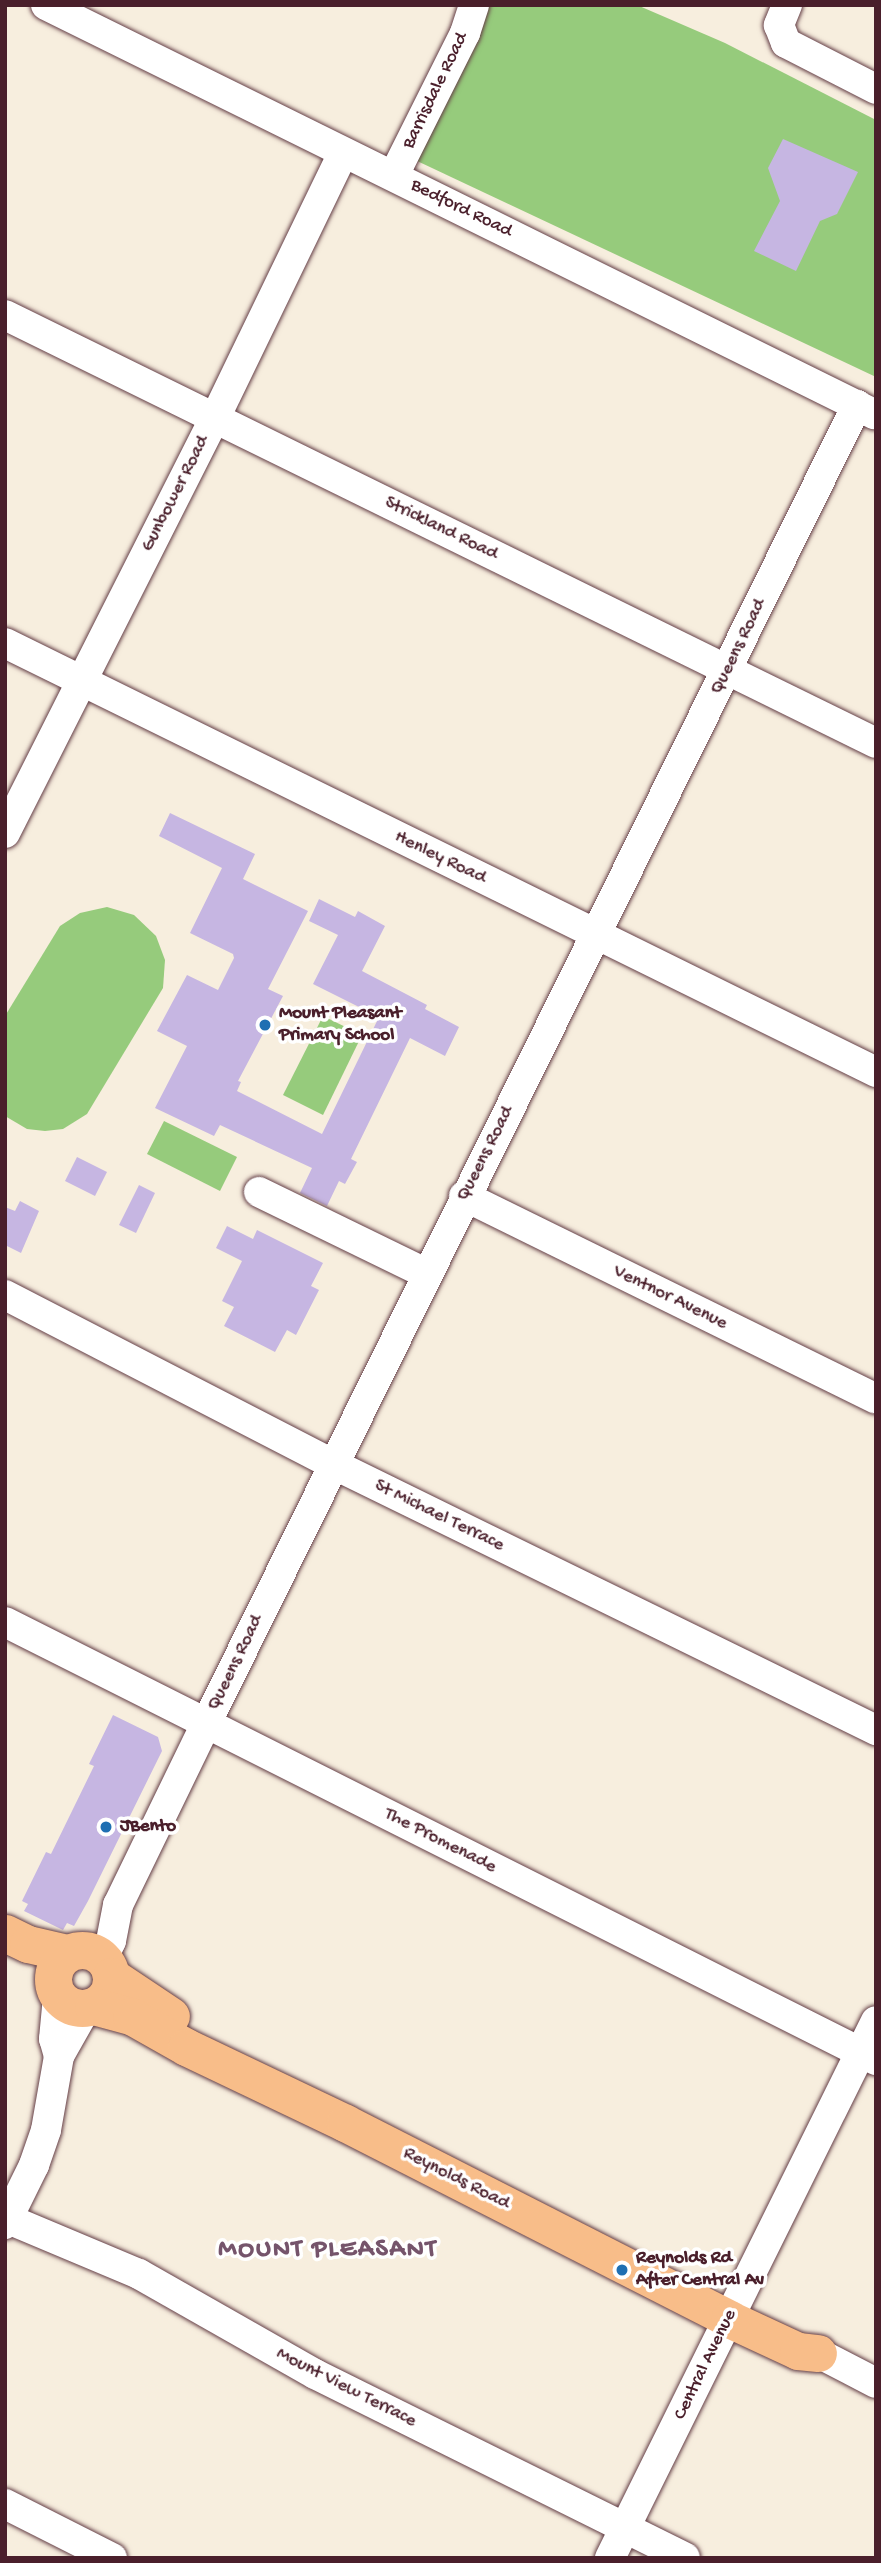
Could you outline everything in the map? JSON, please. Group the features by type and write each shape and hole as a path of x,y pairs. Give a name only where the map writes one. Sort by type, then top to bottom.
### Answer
{"main road":[{"name":"Reynolds Road","path":"5,1933 28,1944 82,1979"},
{"name":"Reynolds Road","path":"5,1952 163,2012 191,2038 349,2115 733,2311 804,2339 818,2353"}],"street":[{"name":"Bedford Road","path":"46,5 867,410"},
{"name":"Barrisdale Road","path":"394,176 465,33 474,5"},
{"path":"787,5 779,25 786,43 876,89"},
{"name":"Gunbower Road","path":"5,833 215,418 343,153"},
{"name":"Strickland Road","path":"5,314 876,743"},
{"name":"Queens Road","path":"7,2222 34,2165 46,2130 59,2056 82,1979 111,1941 118,1905 464,1196 728,670 867,410"},
{"name":"Henley Road","path":"5,643 595,936 876,1072"},
{"path":"259,1192 426,1274"},
{"name":"Ventnor Avenue","path":"464,1196 876,1399"},
{"name":"St Michael Terrace","path":"5,1295 333,1464 876,1730"},
{"name":"The Promenade","path":"5,1622 868,2056"},
{"name":"Central Avenue","path":"610,2558 733,2311 868,2056 876,2021"},
{"name":"Mount View Terrace","path":"7,2222 139,2274 315,2374 685,2558"},
{"name":"Reynolds Road","path":"818,2353 876,2383"},
{"path":"5,2504 111,2558"}],"green space":[{"path":"483,5 637,5 725,43 876,120 876,377 415,160"},
{"path":"107,907 134,915 156,936 165,960 163,988 87,1114 63,1129 27,1129 5,1116 5,1016 60,926 80,913"},
{"path":"323,1016 362,1035 323,1115 283,1095"},
{"path":"164,1121 237,1157 220,1191 147,1154"}],"building":[{"path":"783,139 858,172 837,214 820,221 796,271 754,251 780,201 768,168"},
{"path":"170,813 255,854 243,879 308,911 268,989 283,996 238,1081 241,1082 237,1091 322,1134 379,1017 313,984 338,935 309,921 319,899 355,917 358,911 385,926 362,971 427,1005 425,1009 459,1027 445,1056 410,1038 351,1159 357,1162 345,1184 339,1181 327,1206 300,1193 312,1168 220,1125 214,1136 155,1108 187,1046 157,1031 187,975 218,990 234,958 233,954 190,933 222,868 159,836"},
{"path":"77,1157 107,1172 95,1196 65,1181"},
{"path":"139,1185 155,1193 136,1233 119,1225"},
{"path":"20,1201 39,1211 21,1253 5,1245 5,1207 15,1211"},
{"path":"227,1226 253,1239 257,1230 323,1263 311,1286 319,1290 296,1335 287,1330 275,1352 224,1326 234,1307 222,1301 242,1261 216,1248"},
{"path":"113,1715 158,1737 162,1751 88,1901 74,1926 67,1923 63,1930 24,1911 28,1904 22,1901 46,1852 51,1854 94,1766 89,1764"}],"place":[{"name":"Mount Pleasant Primary School","path":"265,1025"},
{"name":"JBento","path":"106,1827"},
{"name":"Reynolds Rd After Central Av","path":"622,2270"}],"district":[{"name":"MOUNT PLEASANT","path":"328,2251"}]}
